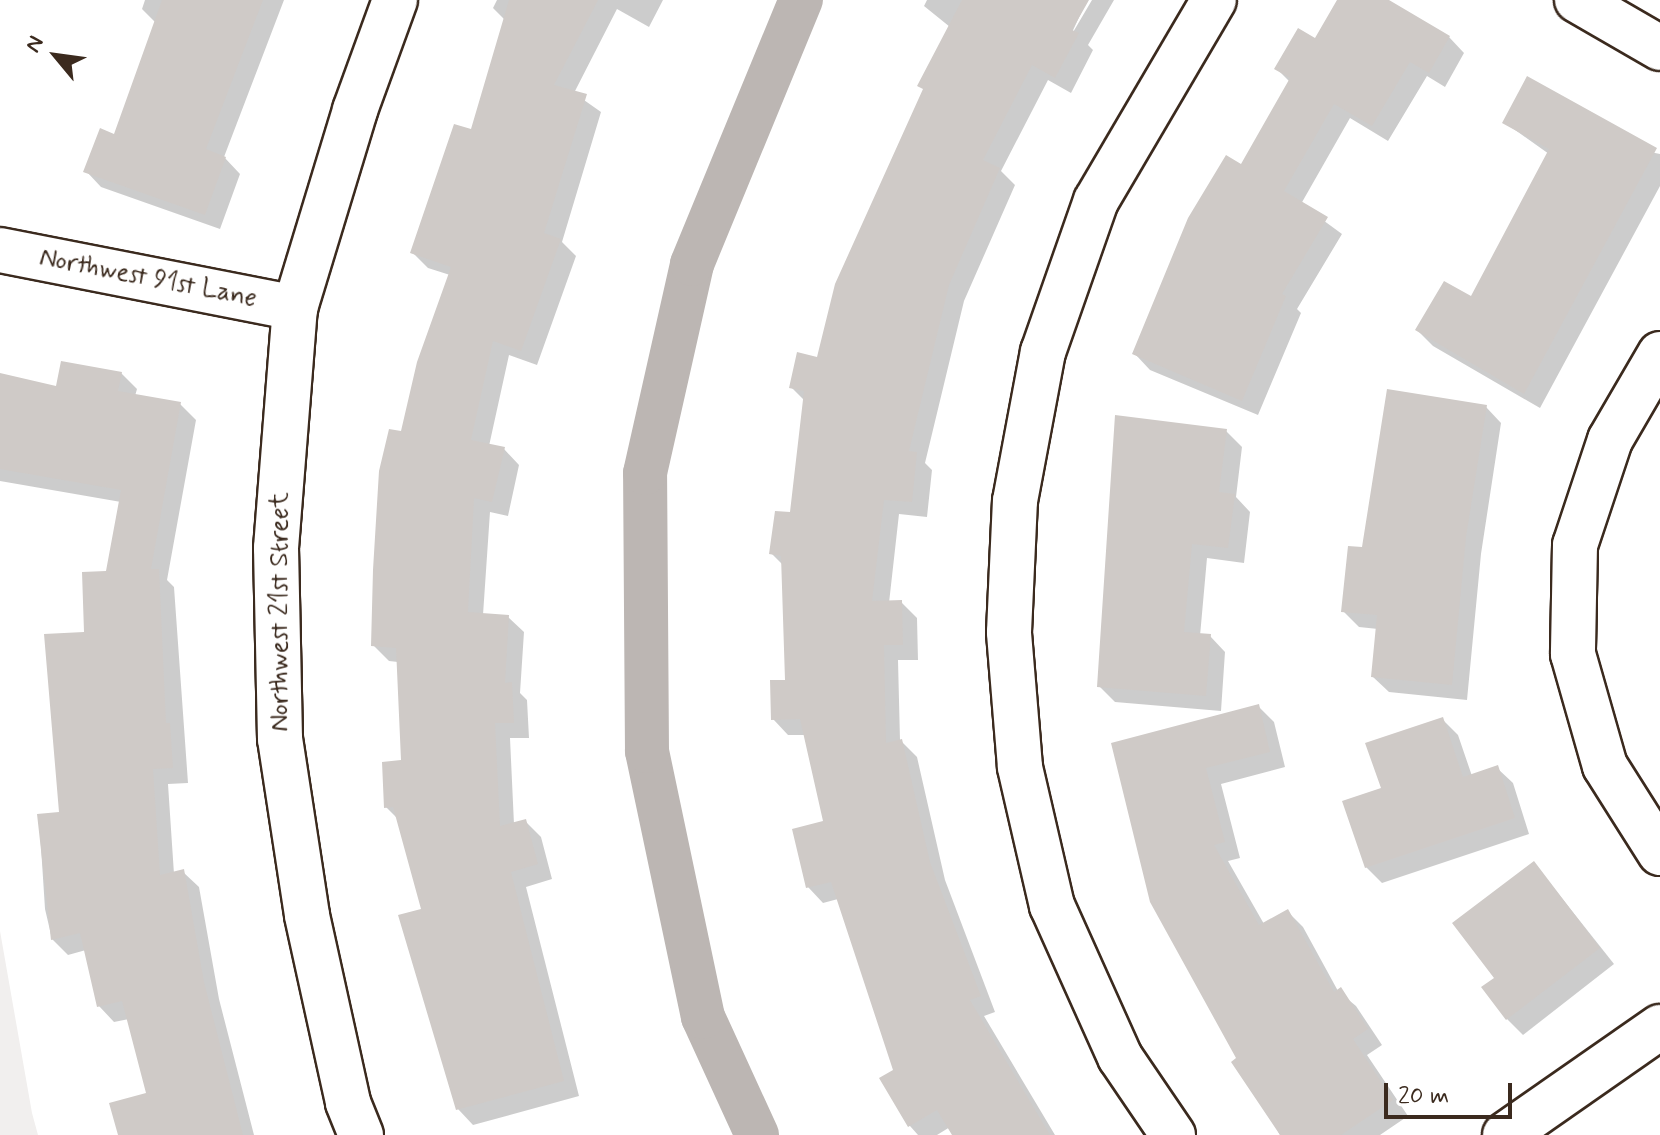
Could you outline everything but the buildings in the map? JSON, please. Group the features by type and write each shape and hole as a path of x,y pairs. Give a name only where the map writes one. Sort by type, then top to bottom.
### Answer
{"street":[{"name":"Northwest 21st Street","path":"361,1135 348,1102 307,915 280,739 276,548 295,308 355,110 395,0"},
{"path":"1173,1135 1120,1057 1052,906 1020,767 1009,632 1015,501 1043,352 1096,201 1214,0"},
{"path":"1577,0 1660,48"},
{"name":"Northwest 91st Lane","path":"0,250 295,308"},
{"path":"1660,354 1610,440 1575,545 1573,654 1605,766 1660,853"},
{"path":"1505,1135 1660,1027"}],"shaded area":[{"path":"0,931 32,1113 38,1135 0,1135"}],"waterway":[{"path":"757,1135 703,1017 647,751 645,473 692,264 801,0"}]}
